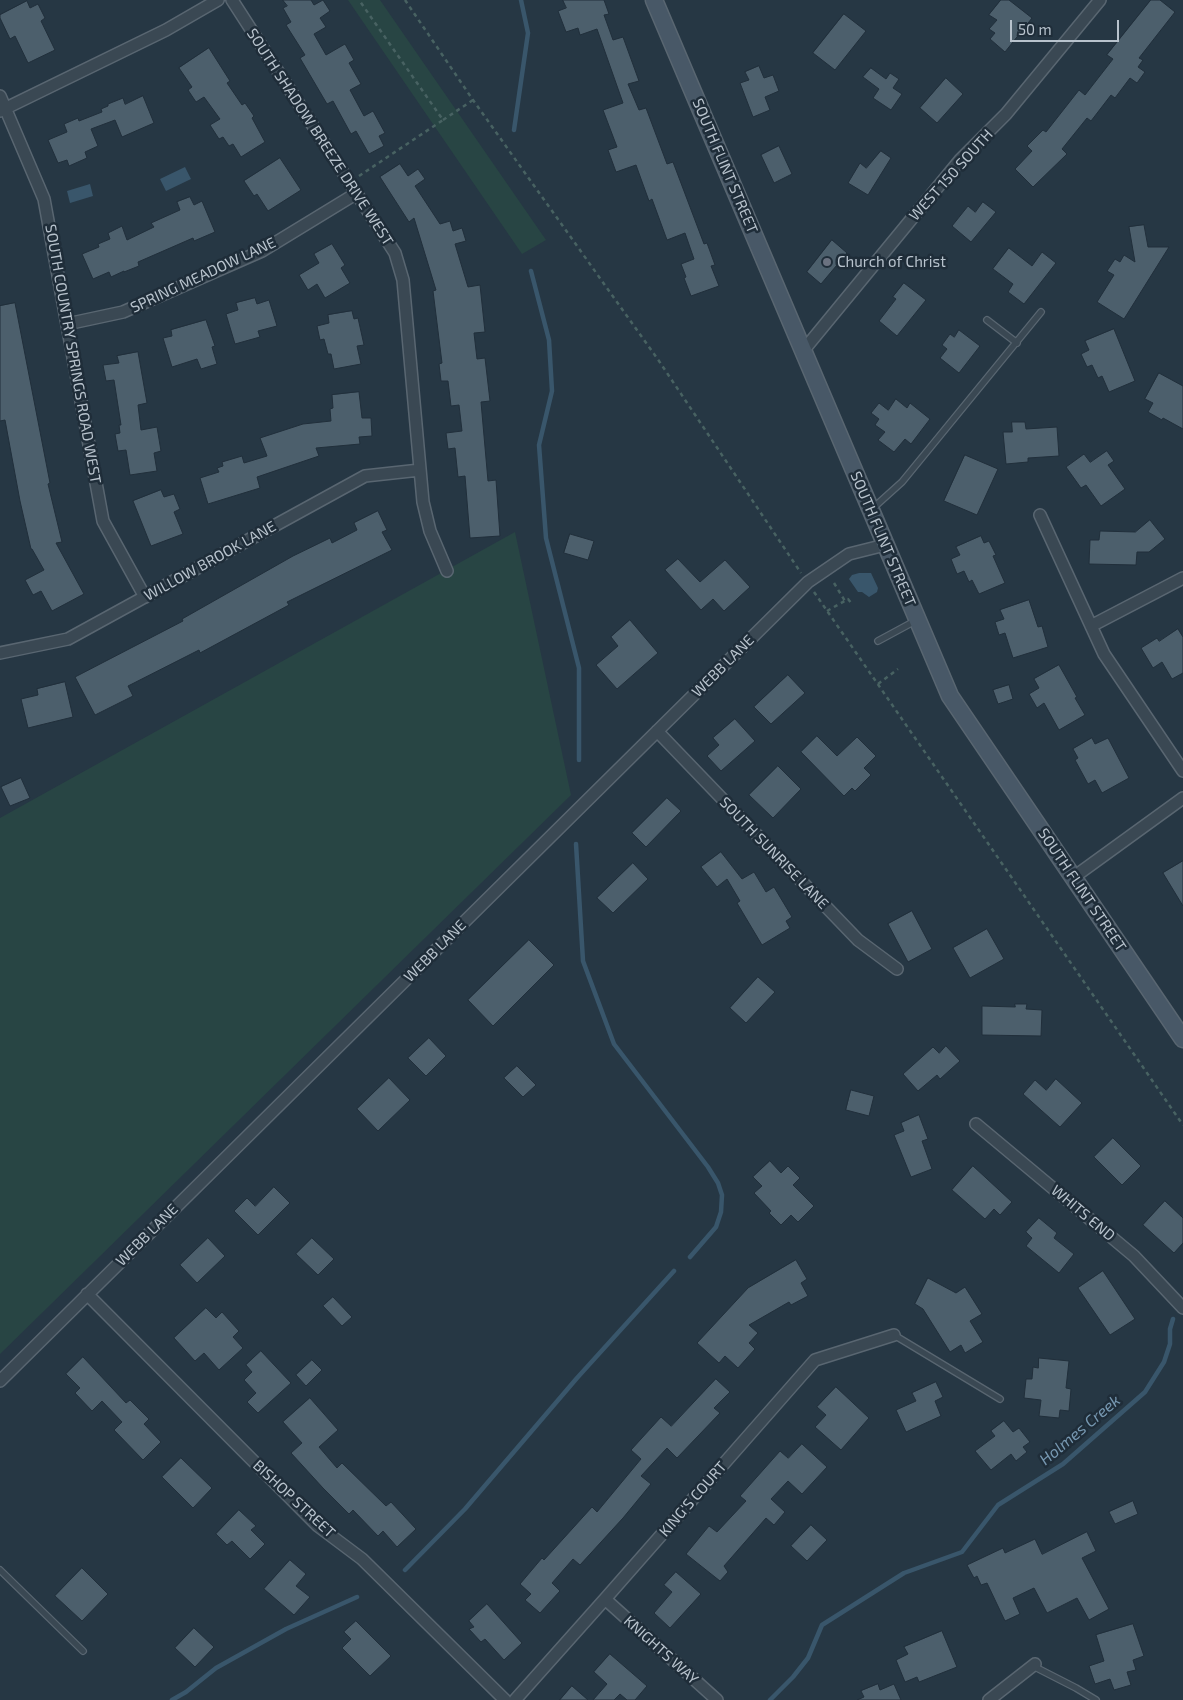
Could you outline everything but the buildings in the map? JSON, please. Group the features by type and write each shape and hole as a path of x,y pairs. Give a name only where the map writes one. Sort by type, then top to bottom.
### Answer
{"main road":[{"name":"SOUTH FLINT STREET","path":"654,0 950,696 1183,1039"}],"street":[{"path":"3,109 166,30 218,0"},
{"name":"SOUTH SHADOW BREEZE DRIVE WEST","path":"232,0 395,252 403,280 424,510 430,532 447,571"},
{"name":"WEST 150 SOUTH","path":"803,350 960,160 1006,114 1100,0"},
{"name":"SOUTH COUNTRY SPRINGS ROAD WEST","path":"0,96 3,109 44,199 103,521 145,597"},
{"name":"SPRING MEADOW LANE","path":"67,324 123,312 262,251 357,193"},
{"name":"WILLOW BROOK LANE","path":"0,653 68,639 365,476 420,470"},
{"path":"1040,515 1104,654 1183,771"},
{"name":"WEBB LANE","path":"0,1381 808,582 849,554 885,545"},
{"path":"1091,626 1183,578"},
{"name":"SOUTH SUNRISE LANE","path":"657,732 858,940 897,969"},
{"path":"1074,877 1183,798"},
{"name":"WHITS END","path":"976,1124 1134,1256 1183,1308"},
{"name":"BISHOP STREET","path":"87,1294 318,1526 362,1559 505,1700"},
{"name":"KING'S COURT","path":"515,1700 815,1360 894,1335"},
{"name":"KNIGHTS WAY","path":"605,1599 717,1700"},
{"path":"989,1700 1034,1665"}],"lane":[{"path":"871,511 902,482 1041,312"},
{"path":"987,320 1017,342"},
{"path":"878,640 917,620"},
{"path":"894,1335 1000,1399"},
{"path":"0,1570 83,1651"},
{"path":"1034,1665 1096,1700"}],"path":[{"path":"359,0 444,120"},
{"path":"405,0 473,100 659,361 827,611 1183,1125"},
{"path":"354,179 473,100"},
{"path":"834,583 845,601"},
{"path":"827,611 848,599 852,604"},
{"path":"878,684 898,669"}],"green space":[{"path":"348,0 380,0 546,240 522,254"},
{"path":"515,532 571,795 0,1354 0,818"}],"water":[{"path":"185,167 191,179 166,191 160,179"},
{"path":"90,184 93,196 70,203 67,191"},
{"path":"871,573 878,588 877,592 869,597 862,592 858,592 849,579 852,575"}],"waterway":[{"path":"514,130 528,33 521,0"},
{"path":"531,271 549,340 552,391 539,445 546,538 579,668 579,760"},
{"path":"576,844 583,961 614,1044 708,1167 718,1183 722,1195 721,1212 716,1227 690,1257"},
{"path":"405,1570 465,1509 577,1378 674,1271"},
{"name":"Holmes Creek","path":"770,1700 793,1677 808,1658 822,1625 904,1573 962,1552 998,1505 1063,1464 1145,1392 1164,1362 1170,1344 1170,1329 1173,1319"},
{"path":"172,1700 186,1692 216,1668 286,1629 357,1597"}],"place":[{"name":"Church of Christ","path":"827,262"}]}
